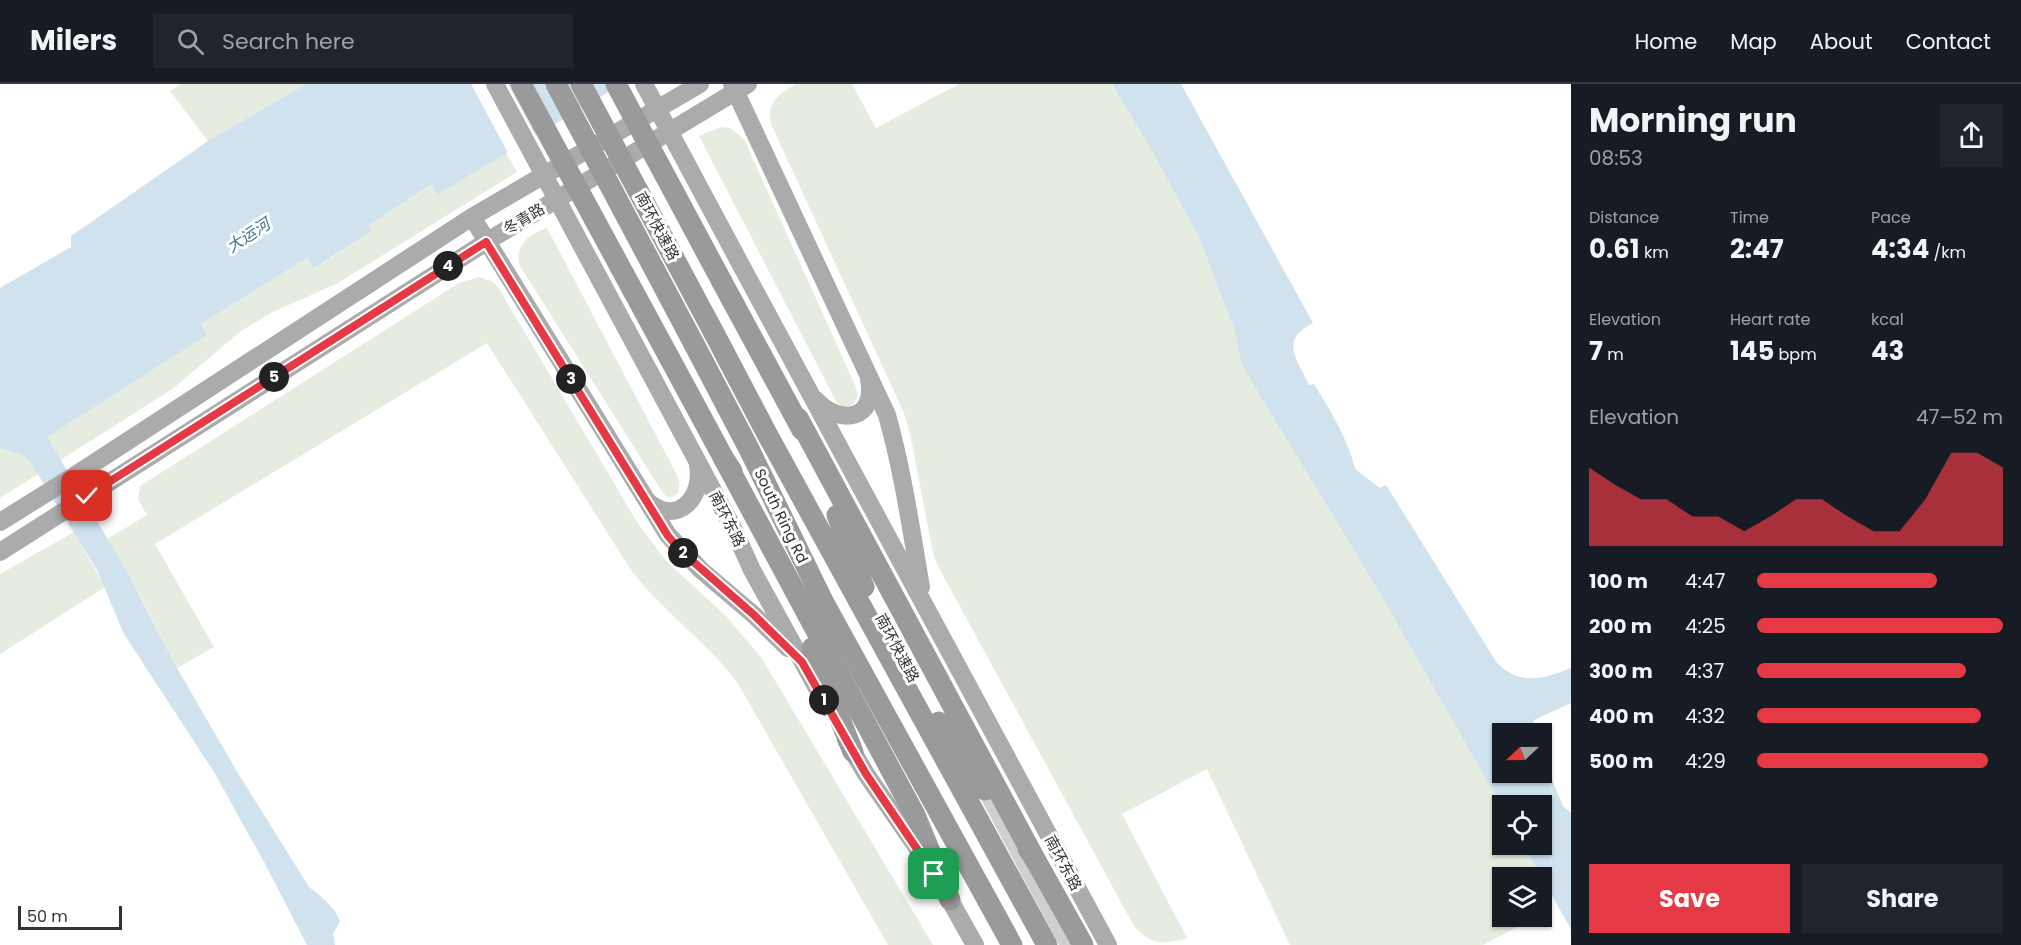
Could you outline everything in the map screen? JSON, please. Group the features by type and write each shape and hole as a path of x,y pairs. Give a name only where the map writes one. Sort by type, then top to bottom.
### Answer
{"highway":[{"path":"521,84 915,814 950,900"},
{"name":"South Ring Rd","path":"556,84 748,447 823,601 1012,945"},
{"name":"南环快速路","path":"580,84 766,432 1047,945"},
{"path":"616,84 1083,945"},
{"path":"798,418 864,587"},
{"name":"南环快速路","path":"766,432 864,587 929,708 1009,876"},
{"path":"724,459 823,601"},
{"path":"776,534 998,945"},
{"path":"777,558 853,752"},
{"path":"929,708 1036,861"}],"main road":[{"name":"南环东路","path":"495,84 732,526 752,570 802,662 853,752 919,849 975,945"},
{"name":"南环东路","path":"644,84 1108,945"},
{"name":"冬青路","path":"0,522 471,217 700,84"},
{"name":"冬青路","path":"0,552 486,242 739,86"},
{"path":"739,86 887,415 898,455 924,604"},
{"path":"471,217 668,536 681,551 754,615 802,662"},
{"path":"811,394 826,410 835,414 848,416 858,413 868,404 871,397 867,369"},
{"path":"646,500 653,506 664,510 678,510 690,502 698,488 698,463"}],"street":[{"path":"979,782 1067,945"}],"shaded area":[{"path":"181,84 306,84 208,141 170,91"},
{"path":"797,84 852,84 876,128 959,84 1112,84 1199,237 1235,332 1241,362 1250,379 1378,590 1495,795 1492,795 1492,855 1529,855 1536,867 1492,867 1492,927 1517,927 1483,945 1290,945 1207,769 1122,814 1187,938 1157,942 1146,937 1134,926 939,568 933,553 910,433 904,413 771,124 773,104 785,91"},
{"path":"721,127 730,128 744,139 855,385 858,395 854,404 845,408 837,403 699,136"},
{"path":"506,153 517,172 338,283 273,312 241,331 171,390 0,498 0,448 46,437 206,335 201,324 307,258 315,268 372,231 369,225 432,185 438,193"},
{"path":"547,228 677,475 679,490 675,496 667,497 663,493 520,266 519,252 524,241"},
{"path":"480,277 493,282 498,287 637,522 666,561 725,615 761,657 933,945 888,945 737,682 631,570 487,343 155,544 214,647 177,668 144,603 107,539 147,515 138,499 140,486 459,283"},
{"path":"74,532 105,587 0,654 0,574"}],"water":[{"name":"大运河","path":"306,84 622,84 438,194 431,185 369,225 372,231 314,268 307,258 201,324 207,335 47,437 126,570 177,668 236,770 309,887 335,911 340,921 333,934 335,945 307,945 214,772 124,634 97,570 29,460 23,455 0,448 0,288 71,247 71,236 208,141"},
{"path":"1112,84 1181,84 1313,323 1296,336 1294,343 1296,358 1309,385 1314,384 1332,414 1348,447 1355,469 1380,488 1386,485 1497,663 1514,675 1523,678 1542,677 1571,668 1571,703 1534,720 1533,723 1492,723 1492,783 1552,783 1552,780 1563,806 1571,813 1571,929 1552,896 1552,867 1536,867 1529,855 1552,855 1552,795 1495,795 1378,590 1250,379 1241,362 1235,332 1199,237"}],"pier":[{"path":"471,84 508,84 537,138 509,155"}],"route":[{"path":"87,496 486,242 668,536 701,570 754,615 802,662 866,774 934,874"}]}
